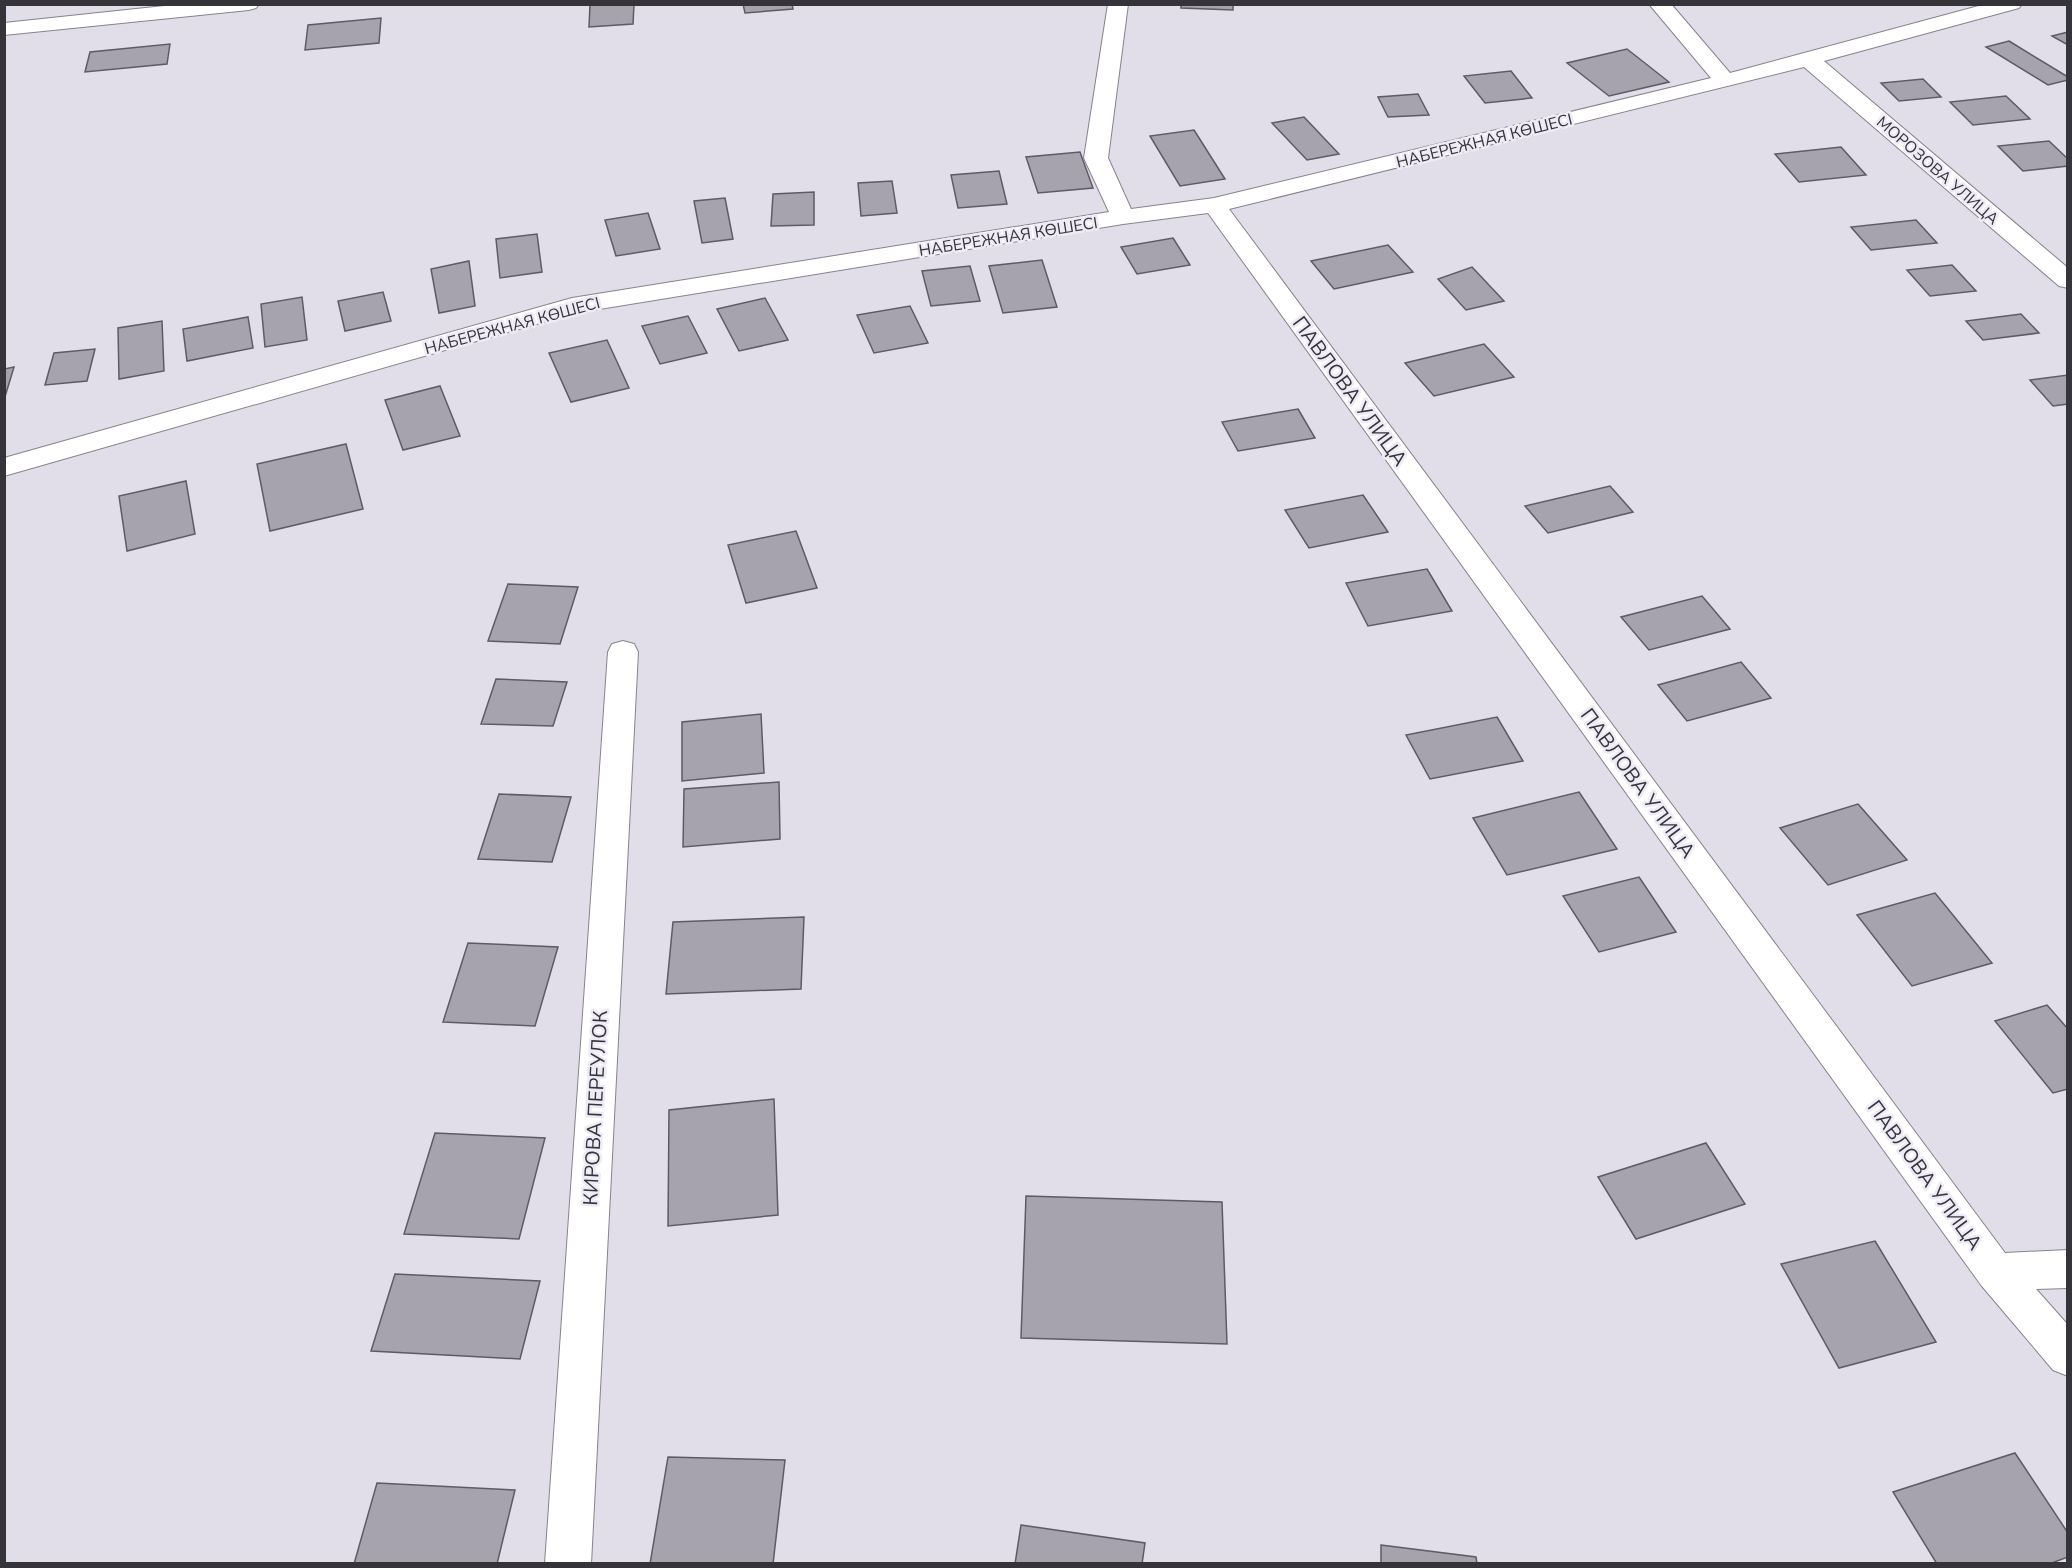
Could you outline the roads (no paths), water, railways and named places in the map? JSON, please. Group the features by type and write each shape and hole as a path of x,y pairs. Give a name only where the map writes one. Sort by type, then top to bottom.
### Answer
{"street":[{"path":"4,29 249,4"},
{"path":"1118,4 1096,158 1123,217"},
{"path":"1659,4 1725,81"},
{"name":"НАБЕРЕЖНАЯ КӨШЕСІ","path":"4,466 572,306 1123,217 1214,205 1725,81 2012,4"},
{"name":"МОРОЗОВА УЛИЦА","path":"1808,59 2067,281"},
{"name":"ПАВЛОВА УЛИЦА","path":"1214,205 1995,1272 2067,1356"},
{"name":"КИРОВА ПЕРЕУЛОК","path":"568,1563 623,652"},
{"path":"1995,1272 2067,1269"}]}
